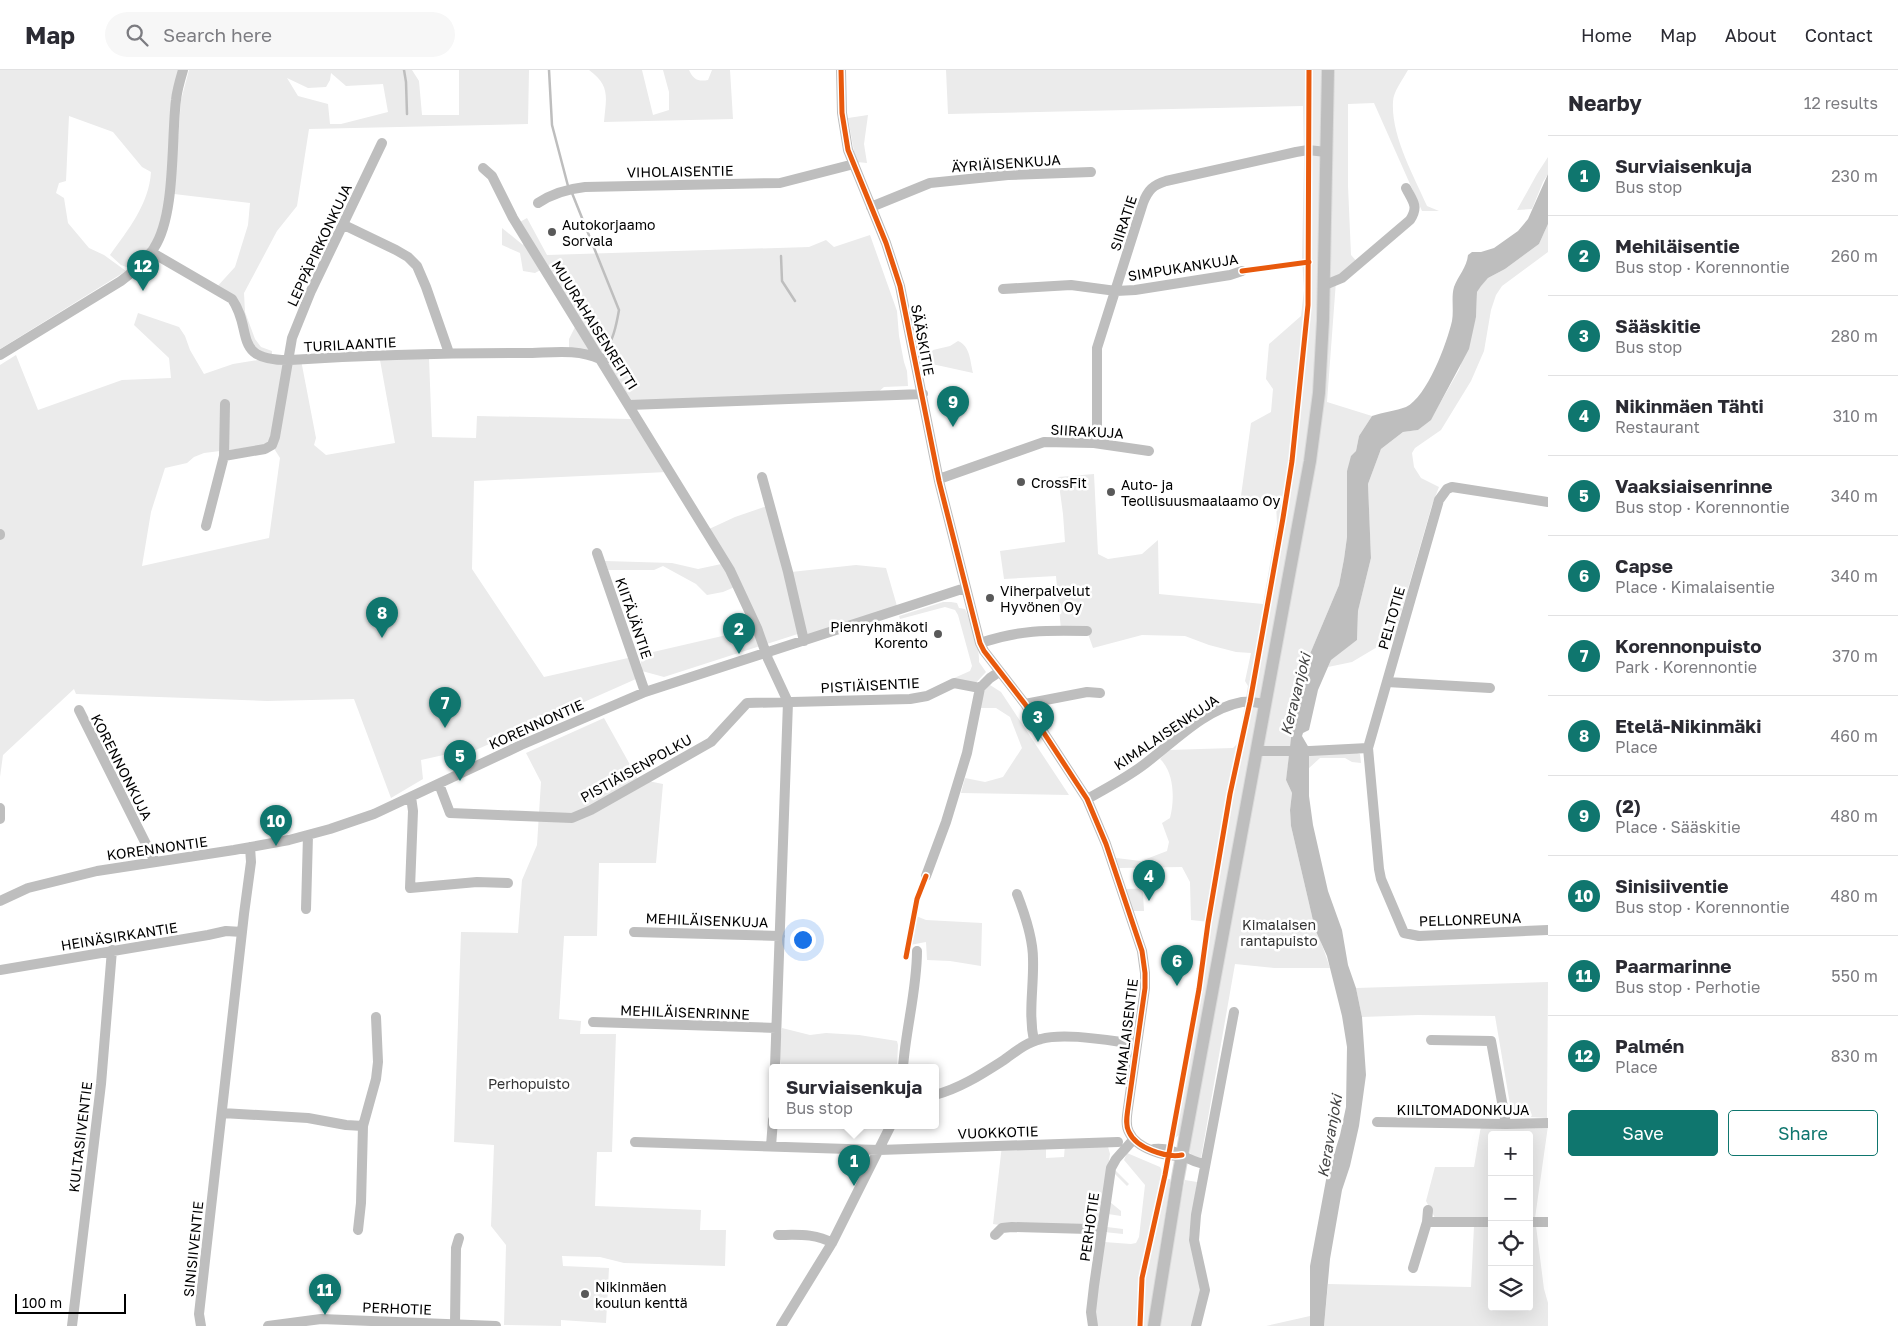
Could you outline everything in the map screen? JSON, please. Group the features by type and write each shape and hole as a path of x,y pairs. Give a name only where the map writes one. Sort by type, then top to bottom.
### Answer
{"main road":[{"path":"1154,1326 1182,1155 1310,461 1319,393 1325,285 1328,70"}],"street":[{"path":"0,355 121,281 133,272 151,252 166,218 172,167 176,99 183,70"},
{"name":"SÄÄSKITIE","path":"841,70 843,121 848,150 886,243 900,286 939,479 965,588 980,643 999,672"},
{"name":"LEPPÄPIRKONKUJA","path":"224,456 265,449 272,445 290,360 292,338 311,291 382,143"},
{"name":"SIIRATIE","path":"1094,443 1097,428 1096,348 1149,189 1166,181 1296,152 1308,150 1326,152"},
{"name":"VIHOLAISENTIE","path":"538,203 555,193 567,189 780,182 799,179 854,164"},
{"name":"MUURAHAISENREITTI","path":"483,168 492,176 513,218 629,405 923,394"},
{"name":"ÄYRIÄISENKUJA","path":"871,207 930,183 1008,175 1091,172"},
{"path":"1325,285 1342,278 1410,220 1416,212 1415,205 1406,188"},
{"path":"344,225 394,249 408,257 416,266 426,287 449,353"},
{"name":"TURILAANTIE","path":"151,252 232,299 236,305 246,342 264,358 290,360 449,353 576,352 600,359"},
{"name":"SIMPUKANKUJA","path":"1002,289 1071,286 1116,291 1142,289 1230,275 1242,271"},
{"path":"206,526 224,456 224,404"},
{"path":"629,405 730,570 788,702 775,1064"},
{"name":"SIIRAKUJA","path":"939,479 1044,442 1094,443 1149,451"},
{"path":"762,477 788,572 804,641"},
{"name":"PELTOTIE","path":"1368,748 1439,500 1443,494 1452,487 1548,502"},
{"name":"KIITÄJÄNTIE","path":"597,553 645,692"},
{"name":"KORENNONTIE","path":"0,901 28,888 78,876 114,868 250,847 308,835 374,814 530,742 645,692 965,588"},
{"path":"980,643 1005,635 1028,631 1087,631"},
{"path":"926,876 946,822 967,753 980,688 999,672"},
{"name":"KIMALAISENTIE","path":"999,672 1025,704 1087,799 1106,844 1142,951 1145,988 1127,1119 1127,1128 1133,1140"},
{"path":"1387,682 1490,688"},
{"name":"PISTIÄISENTIE","path":"788,702 910,699 927,696 954,683 980,688"},
{"path":"1025,704 1087,692 1100,693"},
{"name":"PISTIÄISENPOLKU","path":"439,784 450,813 572,818 591,810 711,742 747,704 788,702"},
{"name":"KIMALAISENKUJA","path":"1087,799 1146,763 1172,741 1212,714 1230,705 1244,702 1265,704"},
{"name":"KORENNONKUJA","path":"78,710 156,862"},
{"path":"1257,751 1283,752 1368,748"},
{"name":"PELLONREUNA","path":"1368,748 1379,869 1404,933 1418,936 1548,930"},
{"path":"411,797 413,811 410,888 477,882 508,883"},
{"path":"0,808 0,819"},
{"path":"306,909 308,835"},
{"name":"SINISIIVENTIE","path":"201,1326 199,1314 251,862 250,847"},
{"path":"1017,894 1033,956 1031,1019 1034,1041"},
{"name":"HEINÄSIRKANTIE","path":"0,970 112,950 208,936 226,931 242,932"},
{"name":"MEHILÄISENKUJA","path":"634,932 780,936"},
{"name":"KULTASIIVENTIE","path":"72,1326 101,1084 112,950"},
{"path":"904,1064 905,1038 917,951"},
{"path":"1196,1326 1205,1290 1194,1240 1196,1215 1204,1164 1234,1012"},
{"path":"358,1230 361,1203 363,1126 376,1078 378,1044 376,1017"},
{"name":"MEHILÄISENRINNE","path":"593,1022 776,1028"},
{"path":"939,1094 960,1087 1034,1041 1050,1037 1077,1037 1137,1044"},
{"path":"1432,1040 1491,1041 1506,1124"},
{"path":"222,1113 308,1118 363,1126"},
{"name":"KIILTOMADONKUJA","path":"1377,1122 1548,1123"},
{"path":"771,1146 772,1129"},
{"path":"781,1326 832,1243 889,1129"},
{"path":"1133,1140 1168,1157 1182,1155 1193,1162 1204,1164"},
{"name":"PERHOTIE","path":"1093,1326 1094,1286 1111,1168 1116,1159 1133,1140"},
{"name":"VUOKKOTIE","path":"635,1142 879,1150 1118,1142"},
{"path":"1413,1268 1427,1222 1428,1210"},
{"path":"1427,1222 1488,1222"},
{"path":"1533,1222 1548,1222"},
{"path":"995,1235 1002,1228 1012,1227 1089,1229 1102,1232"},
{"path":"778,1235 814,1236 825,1238 832,1243"},
{"path":"449,1325 456,1248 459,1238"},
{"name":"PERHOTIE","path":"268,1326 321,1320 496,1326"}],"green space":[{"path":"0,70 178,70 165,201 157,235 144,254 129,268 121,265 110,255 142,206 151,172 142,167 113,132 69,116 66,181 59,183 56,193 64,198 68,223 89,248 104,255 126,271 0,349"},
{"path":"189,70 412,70 419,81 422,115 459,115 459,70 529,70 528,124 309,129 297,206 277,231 244,293 245,312 255,339 261,347 272,351 272,360 301,360 316,438 314,445 326,455 395,443 380,360 429,358 432,437 476,438 477,416 631,419 667,472 474,481 472,569 544,677 628,658 636,679 469,753 468,757 460,760 457,752 421,760 423,779 391,798 354,699 267,701 76,694 74,689 3,755 0,777 0,365 16,355 38,410 122,380 171,378 169,358 134,325 138,313 179,327 204,374 233,364 258,360 236,305 215,289 235,267 248,225 250,203 174,194 181,100","holes":["331,73 346,86 383,84 388,112 341,124 330,124 328,104 298,96 287,78 308,88 326,87","270,442 280,458 269,538 142,566 151,512 165,468 187,463 194,457 204,453 261,446"]},
{"path":"589,70 642,70 653,115 669,110 669,92 663,70 689,70 694,78 701,81 708,80 712,70 730,70 733,119 604,122 606,93 601,82"},
{"name":"Kimalaisen rantapuisto","path":"946,70 1408,70 1393,98 1393,115 1399,142 1427,206 1439,211 1422,211 1374,103 1348,104 1348,186 1351,255 1358,263 1336,281 1327,402 1372,416 1359,436 1356,451 1347,471 1347,537 1339,585 1299,680 1286,780 1292,793 1291,826 1312,916 1330,968 1274,968 1235,964 1201,1158 1193,1158 1190,1153 1190,1142 1231,925 1220,923 1180,1134 1173,1140 1210,922 1191,920 1190,882 1182,867 1119,868 1116,858 1141,861 1167,851 1169,842 1162,823 1170,818 1173,794 1171,778 1165,764 1160,759 1168,750 1233,748 1238,743 1248,686 1245,681 1251,653 1236,652 1185,636 1142,635 1093,648 1087,631 1061,630 1056,576 1004,579 1000,551 1065,542 1058,477 1094,474 1098,554 1108,559 1142,554 1158,540 1159,594 1263,604 1277,524 1276,502 1240,503 1251,423 1271,412 1273,389 1266,379 1269,344 1301,316 1304,290 1302,258 1303,106 948,114"},
{"path":"868,115 864,144 867,163 857,162 848,118"},
{"path":"1548,157 1548,174 1532,209 1517,210 1537,174"},
{"path":"527,218 547,255 809,247 826,240 834,247 870,235 897,311 899,336 907,371 908,386 884,387 877,393 631,401 546,267 535,273 523,271 520,253 502,245 502,228 523,245 525,235 518,223"},
{"path":"1548,224 1548,252 1502,286 1496,295 1491,310 1484,351 1471,381 1441,430 1415,448 1412,453 1414,467 1421,478 1439,487 1432,505 1394,637 1352,662 1328,667 1331,659 1357,640 1358,611 1371,558 1368,484 1381,449 1403,432 1418,430 1431,419 1459,370 1476,317 1477,292 1481,285 1488,278 1505,269 1539,244"},
{"path":"576,325 592,351 569,352 569,339"},
{"path":"958,341 967,350 973,373 932,364 929,357 933,350 950,346"},
{"path":"767,506 791,572 856,565 886,568 897,606 809,635 804,632 664,677 642,671 640,655 757,628 737,586 723,592 707,595 696,584 663,566 654,570 608,570 605,561 672,563 698,569 726,563 707,530 735,517"},
{"path":"943,602 957,603 959,608 965,609 977,642 979,662 986,672 973,686 952,679 970,671 972,666 955,610 945,607 900,619 899,616"},
{"path":"990,685 1001,692 1069,795 961,793 965,778 985,782 1003,777 1022,748 1010,717 996,708 980,708 983,692"},
{"name":"Perhopuisto","path":"604,718 638,779 663,784 656,863 599,863 597,936 564,936 559,1019 581,1021 580,1034 616,1034 612,1152 597,1152 595,1206 701,1210 700,1230 726,1230 725,1266 624,1263 600,1257 562,1256 563,1266 609,1268 606,1323 561,1320 561,1326 504,1325 506,1245 491,1226 494,1145 454,1142 461,932 518,933 522,880 537,845 541,782 526,753"},
{"path":"1360,754 1361,763 1352,762 1345,758 1320,758 1308,769 1308,755"},
{"path":"1157,888 1154,891 1143,892 1144,911 1133,911 1126,889"},
{"path":"916,916 926,920 982,923 981,966 950,961 927,960 926,942 910,945"},
{"path":"1548,982 1547,1118 1512,1116 1495,1016 1418,1015 1362,1017 1356,988"},
{"path":"782,1028 810,1035 826,1033 859,1035 897,1041 898,1045 897,1064 781,1064 779,1052"},
{"path":"1481,1126 1548,1126 1535,1218 1544,1289 1548,1303 1548,1326 1324,1326 1328,1284 1471,1287 1474,1226 1435,1218 1426,1201 1435,1167 1474,1167"},
{"path":"1107,1143 1110,1154 1098,1229 1012,1227 993,1224 1002,1145 1046,1144 1046,1158 1064,1157 1065,1144"},
{"path":"1127,1153 1160,1167 1163,1173 1142,1267 1139,1290 1139,1326 1096,1326 1094,1310 1104,1242 1131,1244 1136,1243 1139,1237 1145,1185 1124,1160"},
{"path":"1113,1168 1129,1184 1127,1186 1115,1174 1110,1202 1121,1211 1121,1216 1108,1214 1107,1227 1123,1229 1123,1234 1104,1232"},
{"path":"1166,1179 1170,1179 1170,1183 1148,1326 1142,1326 1147,1260"},
{"path":"1185,1180 1197,1182 1189,1237 1202,1290 1192,1326 1160,1326 1172,1244"},
{"path":"1310,1316 1310,1326 1266,1326"}],"shaded area":[{"path":"1548,174 1548,224 1539,244 1505,269 1488,278 1477,292 1476,317 1469,349 1431,420 1418,430 1403,432 1381,449 1368,484 1371,558 1358,611 1357,640 1331,660 1318,690 1309,730 1303,733 1302,736 1309,748 1309,796 1313,825 1328,891 1342,930 1348,965 1356,988 1362,1017 1366,1075 1359,1126 1350,1166 1342,1190 1330,1259 1324,1326 1310,1326 1310,1266 1326,1180 1340,1135 1346,1107 1347,1047 1342,1016 1327,956 1315,929 1291,826 1292,793 1286,780 1292,730 1288,725 1290,717 1296,712 1299,680 1339,585 1347,537 1347,471 1351,456 1356,451 1359,436 1372,416 1406,407 1421,392 1435,368 1446,342 1452,321 1454,287 1466,264 1468,255 1472,252 1481,252 1494,248 1518,231 1528,219"}],"waterway":[{"path":"404,70 407,114"},
{"path":"549,70 552,125 568,186"},
{"path":"572,193 619,310 614,334 603,355 608,362"},
{"path":"781,256 782,281 795,301"}],"cycle path":[{"path":"841,70 842,113 848,150 886,243 900,286 939,481 980,643 984,651 1025,704 1087,799 1106,844 1142,951 1145,988 1127,1114 1128,1129 1138,1143 1152,1151 1175,1156 1182,1155"},
{"path":"1140,1326 1142,1278 1165,1175 1199,989 1230,794 1250,702 1292,461 1308,305 1309,70"},
{"path":"1242,271 1309,262"},
{"path":"906,957 917,899 926,876"}],"place":[{"name":"Autokorjaamo Sorvala","path":"552,232"},
{"name":"Palmén","path":"143,291"},
{"name":"(2)","path":"953,427"},
{"name":"CrossFit","path":"1021,482"},
{"name":"Auto- ja Teollisuusmaalaamo Oy","path":"1111,492"},
{"name":"Viherpalvelut Hyvönen Oy","path":"990,598"},
{"name":"Pienryhmäkoti Korento","path":"938,634"},
{"name":"Etelä-Nikinmäki","path":"382,638"},
{"name":"Mehiläisentie","path":"739,654"},
{"name":"Korennonpuisto","path":"445,728"},
{"name":"Sääskitie","path":"1038,742"},
{"name":"Vaaksiaisenrinne","path":"460,781"},
{"name":"Sinisiiventie","path":"276,846"},
{"name":"Nikinmäen Tähti","path":"1149,901"},
{"name":"Capse","path":"1177,986"},
{"name":"Surviaisenkuja","path":"854,1186"},
{"name":"Nikinmäen koulun kenttä","path":"585,1294"},
{"name":"Paarmarinne","path":"325,1315"}],"water label":[{"name":"Keravanjoki","path":"1295,694"},
{"name":"Keravanjoki","path":"1329,1136"}]}
